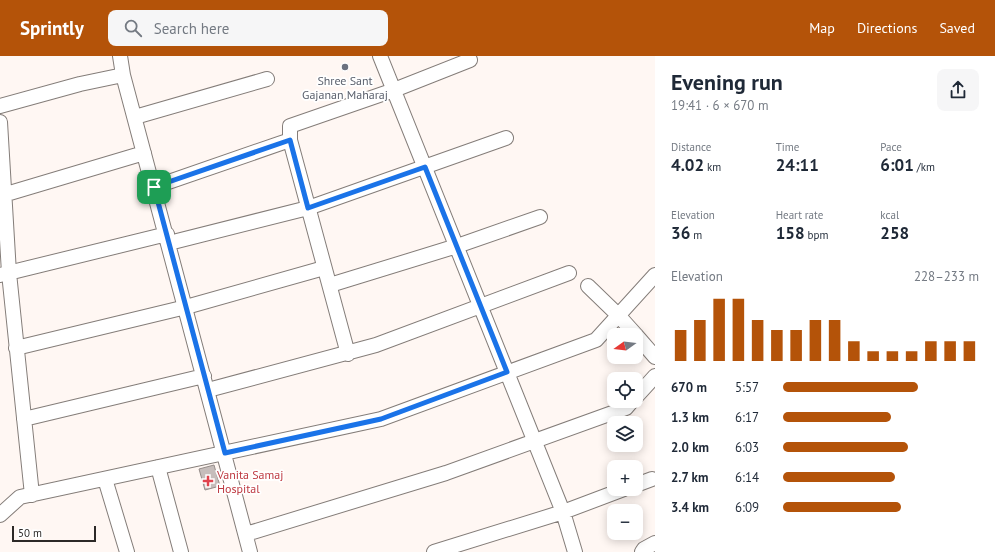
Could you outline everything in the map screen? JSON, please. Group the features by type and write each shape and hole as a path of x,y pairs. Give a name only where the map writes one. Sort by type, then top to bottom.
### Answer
{"street":[{"path":"120,56 123,75 225,453 250,552"},
{"path":"380,56 563,512 575,552"},
{"path":"348,354 290,140 290,126 294,123 394,90 470,60"},
{"path":"0,106 80,84 123,75"},
{"path":"135,117 267,79"},
{"path":"0,122 4,195 2,222 4,274 16,348 32,495"},
{"path":"4,274 308,208 506,138"},
{"path":"154,187 290,140"},
{"path":"4,195 144,153"},
{"path":"330,285 457,246 540,217"},
{"path":"16,348 186,307 324,268"},
{"path":"208,390 348,354 569,273"},
{"path":"0,515 20,497 381,419 596,340 655,275"},
{"path":"588,286 630,328"},
{"path":"643,343 655,357"},
{"path":"24,420 204,376"},
{"path":"643,389 655,376"},
{"path":"246,534 446,473 626,408"},
{"path":"158,467 181,552"},
{"path":"104,479 127,552"},
{"path":"643,482 652,479"},
{"path":"434,552 563,512 607,495"},
{"path":"642,552 644,549 655,543"}],"building":[{"path":"214,465 220,486 205,490 199,469"}],"place":[{"name":"Shree Sant Gajanan Maharaj","path":"345,67"},
{"name":"Vanita Samaj Hospital","path":"208,481"}],"route":[{"path":"290,140 308,208 425,167 507,372 381,419 225,453 154,187 290,140"}]}
